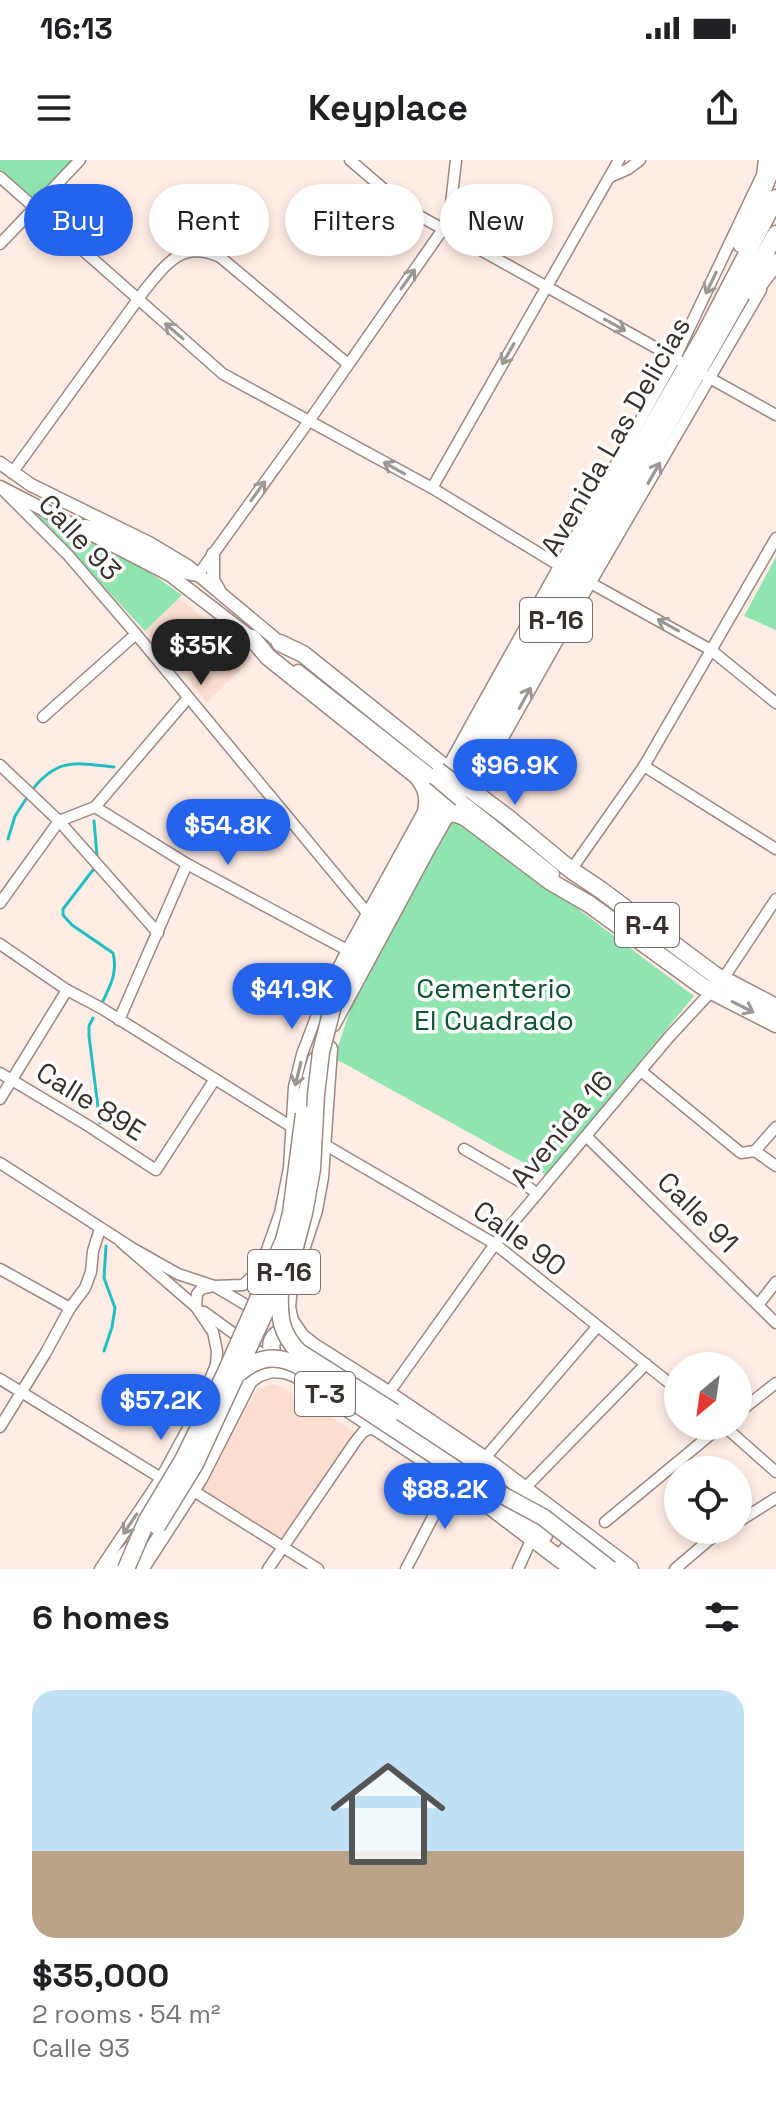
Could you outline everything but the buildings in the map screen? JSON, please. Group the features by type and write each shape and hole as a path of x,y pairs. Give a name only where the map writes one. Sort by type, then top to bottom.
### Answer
{"main road":[{"path":"711,337 775,160"},
{"name":"Avenida Las Delicias","path":"711,337 776,198"},
{"name":"Avenida Las Delicias","path":"338,1002 359,946 421,834 459,780 693,368 776,234"},
{"path":"711,337 776,264"},
{"path":"252,638 268,657 417,776 428,795 421,834"},
{"path":"280,643 303,654 571,870"},
{"name":"Avenida Las Delicias","path":"338,1002 445,816 459,780"},
{"path":"427,804 459,780"},
{"path":"445,816 450,813 466,818 551,882 589,904"},
{"name":"R-4","path":"571,870 717,985 776,1024"},
{"name":"R-4","path":"589,904 702,986 717,985 776,1007"},
{"name":"R-16","path":"126,1569 147,1520 184,1458 225,1374 284,1240 291,1213 306,1094 338,1002"},
{"name":"R-16","path":"301,1337 290,1321 287,1307 289,1286 314,1210 320,1177 329,1048 338,1002"},
{"name":"R-16","path":"112,1569 157,1526 195,1464 295,1247 312,1169 321,1052 338,1002"},
{"path":"281,1280 281,1323 289,1342 299,1352 471,1465 536,1528 591,1569"},
{"path":"285,1370 272,1354 271,1342 283,1331 301,1337"},
{"name":"T-3","path":"301,1337 484,1459 630,1569"},
{"path":"238,1374 263,1358 291,1361 463,1474 543,1517 610,1569"},
{"name":"T-3","path":"140,1569 192,1490 249,1380 272,1369 296,1374 375,1426 453,1478 573,1569"}],"street":[{"path":"58,184 80,160"},
{"path":"350,160 407,209 440,227"},
{"path":"453,184 456,160"},
{"path":"432,488 619,160"},
{"name":"Avenida Las Delicias","path":"693,368 762,175 764,160"},
{"path":"610,177 628,169 636,161"},
{"path":"0,177 24,198"},
{"path":"0,244 24,219"},
{"path":"198,575 440,233"},
{"path":"12,473 162,269 179,254 206,251 220,257 348,364"},
{"path":"89,256 223,374 432,488 575,574 711,650 776,703"},
{"path":"491,256 776,415"},
{"name":"Avenida Las Delicias","path":"459,780 693,368 776,264"},
{"path":"0,463 31,485 149,543 198,575 348,703 538,856 571,870 644,766 776,538"},
{"path":"1,488 170,575 252,638 348,703"},
{"name":"Calle 93","path":"1,488 68,555 368,914"},
{"path":"70,524 91,526 109,533 183,573 198,575"},
{"path":"213,554 213,580 220,593"},
{"path":"43,717 136,634"},
{"path":"0,903 59,821 95,807 188,698"},
{"path":"0,765 59,821 158,933"},
{"path":"644,766 776,849"},
{"name":"R-16","path":"196,1307 197,1294 201,1289 243,1285 263,1261 280,1213 289,1168 294,1087 302,1054 325,994 347,950 427,804"},
{"path":"95,807 187,864 347,950"},
{"name":"R-4","path":"538,856 589,904"},
{"path":"119,1020 187,864"},
{"name":"Avenida 16","path":"388,1394 495,1244 717,985 776,899"},
{"path":"0,944 67,990 292,1127"},
{"path":"0,1099 67,990"},
{"path":"641,1071 741,1153 755,1151 776,1127"},
{"name":"Calle 89E","path":"0,1073 156,1170 215,1079"},
{"name":"Calle 91","path":"586,1136 776,1323"},
{"name":"Calle 90","path":"322,1143 495,1244 664,1379"},
{"path":"464,1149 537,1194"},
{"path":"755,1151 776,1166"},
{"path":"0,1163 121,1242 178,1274 214,1286 301,1337"},
{"path":"0,1427 85,1288 100,1229"},
{"path":"121,1242 196,1307 285,1370"},
{"path":"0,1269 70,1308"},
{"path":"758,1305 776,1282"},
{"path":"100,1569 161,1478 194,1417 216,1365 213,1332 196,1307"},
{"path":"484,1459 597,1327"},
{"path":"525,1488 646,1364"},
{"path":"0,1379 161,1478"},
{"path":"752,1402 776,1383"},
{"path":"268,1569 355,1442 363,1432 375,1426"},
{"path":"605,1522 705,1440"},
{"path":"738,1440 776,1472"},
{"path":"406,1569 453,1478"},
{"path":"192,1490 318,1569"},
{"path":"752,1513 776,1498"},
{"path":"518,1569 532,1538"},
{"path":"675,1569 704,1544"}],"shaded area":[{"path":"179,598 252,658 207,702 145,631"},
{"path":"274,1384 355,1432 281,1542 199,1489 257,1389"}],"green space":[{"path":"0,160 72,160 50,184 24,184 24,197 0,175"},
{"path":"33,510 152,574 182,595 145,631"},
{"path":"776,557 776,630 744,616"},
{"name":"Cementerio El Cuadrado","path":"453,815 694,996 546,1175 334,1058 355,996"}],"waterway":[{"path":"32,790 41,779 59,767 78,764 114,767"},
{"path":"8,839 15,816 28,796"},
{"path":"94,821 97,856"},
{"path":"93,870 63,909 63,915 72,925 113,953 114,973 102,1003"},
{"path":"93,1018 89,1036 100,1123"},
{"path":"104,1351 115,1308 104,1278 106,1246"}]}
